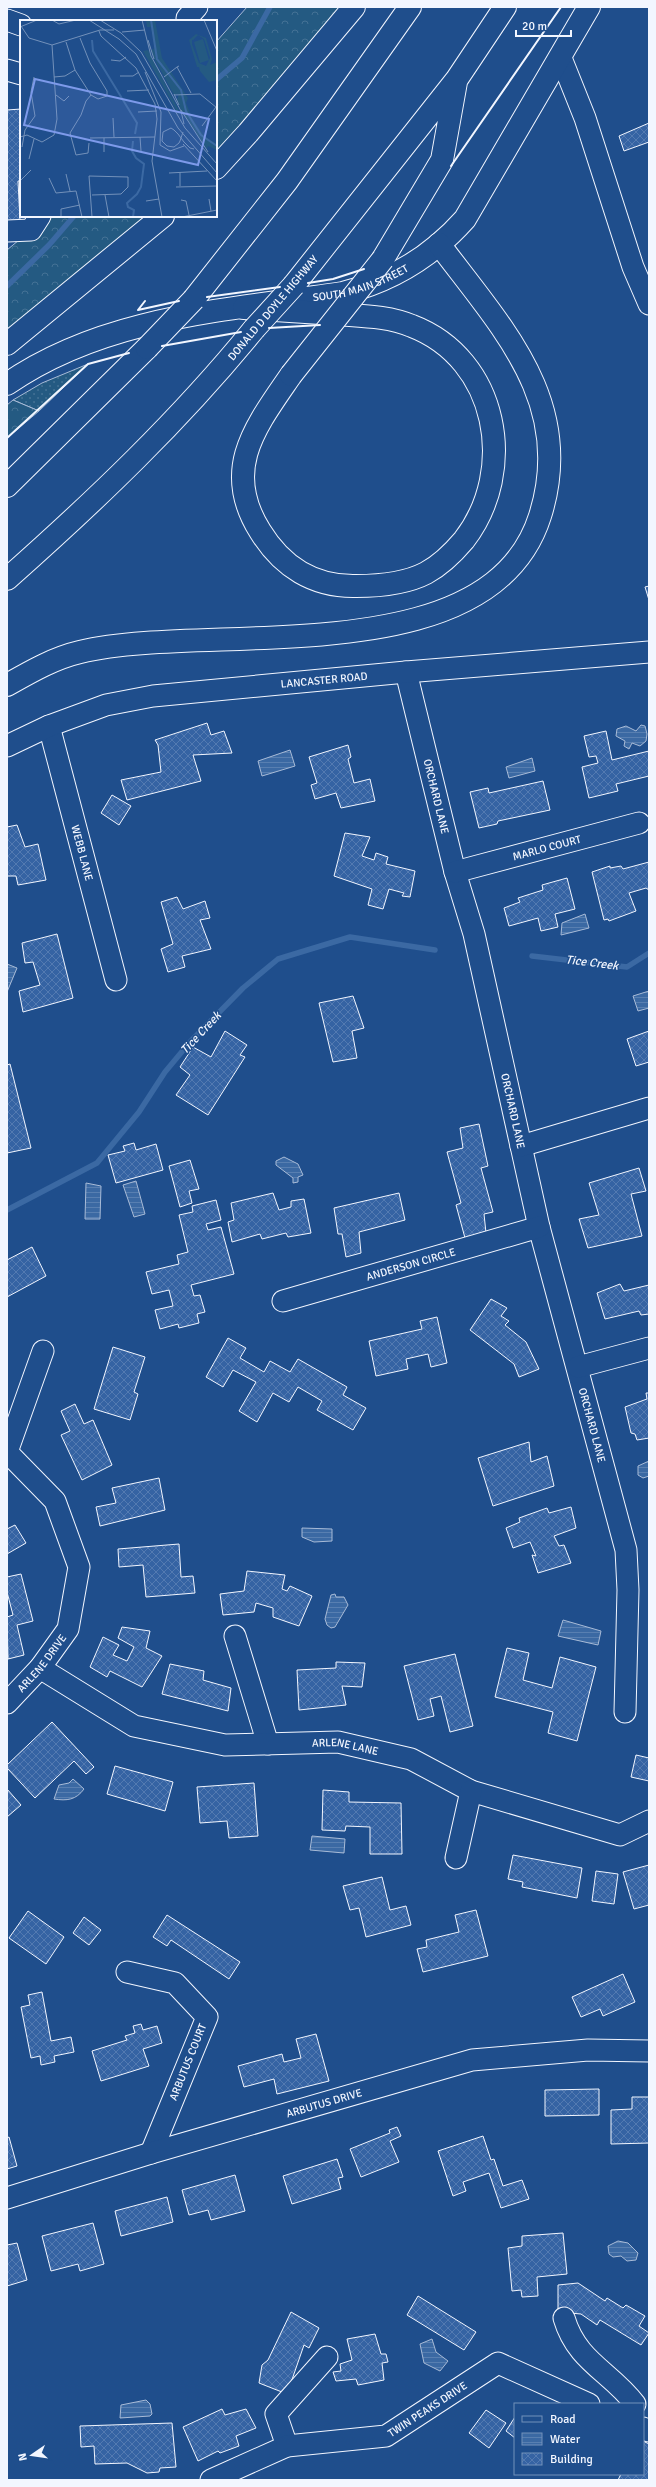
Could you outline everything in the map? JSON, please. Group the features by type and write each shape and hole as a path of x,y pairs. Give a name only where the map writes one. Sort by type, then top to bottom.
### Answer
{"main road":[{"path":"217,167 248,133 354,7"},
{"path":"7,486 147,348 194,299 287,181 410,7"},
{"name":"DONALD D DOYLE HIGHWAY","path":"7,579 125,470 209,385 254,329 294,285 457,79 505,7"},
{"name":"SOUTH MAIN STREET","path":"7,384 29,369 110,334 151,322 343,293 369,287 392,277 440,244 462,223 476,202 590,7"},
{"path":"244,308 378,317 412,326 441,342 457,355 478,382 489,407 496,443 492,476 485,505 474,526 445,561 425,574 395,583 352,586 327,585 297,572 281,560 253,520 242,487 244,459 253,432 291,375 383,259 442,160 457,79"},
{"path":"7,344 162,217"},
{"path":"7,685 50,662 95,649 144,643 355,632 427,618 464,601 498,578 520,557 536,528 546,497 551,463 549,430 540,398 509,336 440,244"}],"street":[{"path":"7,20 20,26"},
{"path":"561,58 585,118 633,267 649,304"},
{"path":"7,70 20,74"},
{"path":"7,231 31,230 39,217"},
{"name":"LANCASTER ROAD","path":"7,746 49,726 106,705 153,696 406,672 649,652"},
{"name":"ORCHARD LANE","path":"406,672 455,872 474,934 539,1227 578,1367 626,1550 628,1590 625,1712"},
{"name":"WEBB LANE","path":"49,726 116,980"},
{"name":"MARLO COURT","path":"455,872 639,823"},
{"path":"521,1146 649,1108"},
{"name":"ANDERSON CIRCLE","path":"283,1301 539,1227"},
{"path":"578,1367 649,1348"},
{"path":"7,1452 43,1351"},
{"name":"ARLENE DRIVE","path":"7,1452 55,1501 80,1568 68,1629 40,1668 7,1703"},
{"path":"235,1636 268,1744"},
{"name":"ARLENE LANE","path":"40,1668 134,1726 225,1745 338,1742 411,1759 471,1791 620,1836 649,1821"},
{"path":"456,1858 471,1791"},
{"name":"ARBUTUS COURT","path":"126,1972 175,1983 207,2017 152,2153"},
{"name":"ARBUTUS DRIVE","path":"7,2198 152,2153 472,2060 588,2050 649,2051"},
{"path":"564,2318 567,2328 581,2352 633,2403"},
{"path":"287,2446 276,2414 327,2357"},
{"name":"TWIN PEAKS DRIVE","path":"211,2480 287,2446 386,2436 498,2363 587,2403"}],"green space":[{"path":"247,7 354,7 217,167 217,41"},
{"path":"39,217 162,217 7,344 7,250 31,230"},
{"path":"88,364 39,411 13,400 42,383"},
{"path":"13,400 39,411 7,438 7,405"}],"water":[{"path":"641,725 645,726 647,734 646,741 640,746 632,743 629,749 624,746 625,741 616,736 617,729 626,726 636,731"},
{"path":"290,750 295,766 262,776 258,761"},
{"path":"532,758 535,771 509,778 506,767"},
{"path":"585,914 589,928 561,935 562,923"},
{"path":"7,964 17,968 7,992"},
{"path":"649,991 649,1008 638,1011 633,996"},
{"path":"284,1157 298,1164 303,1175 298,1177 298,1182 293,1183 293,1178 276,1165 276,1161"},
{"path":"136,1181 145,1214 134,1217 123,1185"},
{"path":"86,1183 101,1186 100,1219 85,1219"},
{"path":"649,1461 649,1476 643,1478 638,1475 638,1466"},
{"path":"302,1528 332,1529 332,1541 314,1542 302,1537"},
{"path":"335,1594 336,1597 344,1597 348,1605 335,1627 331,1628 327,1625 325,1619 331,1595"},
{"path":"563,1620 601,1631 598,1645 558,1636"},
{"path":"73,1779 84,1789 81,1793 71,1799 54,1799 59,1785 69,1783"},
{"path":"312,1836 345,1839 344,1853 310,1850"},
{"path":"618,2241 628,2243 638,2253 636,2260 627,2261 621,2256 613,2257 609,2254 608,2246"},
{"path":"432,2339 436,2352 448,2361 440,2371 424,2363 420,2344"},
{"path":"146,2400 150,2404 152,2414 150,2416 120,2418 121,2405"}],"building":[{"path":"20,109 20,181 18,181 20,220 7,221 7,110"},
{"path":"649,123 649,142 624,151 619,136"},
{"path":"649,586 649,600 645,587"},
{"path":"207,723 211,735 224,731 232,753 193,755 201,781 127,800 121,780 161,772 158,745 155,740"},
{"path":"606,731 612,760 649,751 649,776 616,784 618,791 589,798 582,767 598,763 596,756 589,757 584,736"},
{"path":"348,745 351,757 348,759 354,783 370,779 375,801 341,808 336,793 315,799 311,785 317,783 309,757"},
{"path":"543,781 550,810 498,821 497,824 479,828 470,792 488,788 489,793"},
{"path":"112,795 131,806 119,825 101,813"},
{"path":"17,825 25,847 38,844 46,880 18,885 16,876 7,876 7,827"},
{"path":"345,833 370,837 362,856 374,860 376,853 388,857 386,864 415,871 410,897 402,896 404,893 389,889 383,909 368,905 372,889 334,876"},
{"path":"649,862 649,890 646,888 629,893 636,911 609,921 608,919 604,920 592,872 610,866 610,868 621,866 623,869"},
{"path":"567,878 575,909 555,914 558,927 541,931 538,918 509,926 504,908 520,902 518,898 543,890 542,885"},
{"path":"177,897 183,909 205,901 210,918 200,920 211,949 182,956 185,967 168,972 161,949 173,944 161,902"},
{"path":"57,934 73,998 23,1012 19,991 40,985 33,962 25,963 22,943"},
{"path":"353,996 364,1028 352,1031 357,1058 333,1062 319,1003"},
{"path":"225,1031 247,1045 240,1055 245,1057 208,1115 176,1095 190,1075 180,1067 193,1047 211,1057"},
{"path":"649,1031 649,1062 636,1066 627,1039"},
{"path":"10,1064 31,1148 7,1153 7,1065"},
{"path":"479,1124 488,1166 481,1168 493,1212 484,1214 486,1233 465,1238 456,1205 461,1203 447,1152 463,1148 460,1128"},
{"path":"134,1143 136,1150 156,1144 163,1170 116,1183 108,1155 125,1151 123,1146"},
{"path":"190,1160 199,1189 189,1191 192,1203 180,1207 169,1166"},
{"path":"639,1168 646,1191 631,1194 642,1236 588,1248 579,1219 599,1215 589,1183"},
{"path":"273,1193 279,1210 291,1207 291,1201 304,1199 311,1233 288,1237 286,1233 262,1239 260,1234 232,1242 228,1222 234,1220 231,1203"},
{"path":"399,1193 405,1220 359,1232 361,1253 346,1257 342,1234 338,1234 334,1208"},
{"path":"216,1200 221,1220 206,1224 208,1230 221,1227 234,1274 191,1285 194,1296 200,1295 205,1312 197,1314 199,1323 179,1328 178,1324 160,1329 155,1310 173,1306 169,1290 152,1294 146,1272 179,1264 177,1255 188,1252 179,1215 193,1212 192,1206"},
{"path":"32,1247 46,1276 7,1297 7,1260"},
{"path":"620,1284 624,1291 649,1285 649,1314 641,1315 639,1311 605,1319 597,1293"},
{"path":"491,1299 507,1308 501,1316 509,1321 505,1325 526,1342 539,1369 519,1377 514,1364 470,1330"},
{"path":"437,1317 447,1363 431,1367 428,1354 406,1359 408,1369 376,1376 369,1341 422,1329 420,1321"},
{"path":"228,1338 246,1348 240,1358 264,1372 270,1361 290,1372 298,1359 347,1387 343,1395 366,1408 353,1430 317,1410 322,1401 298,1387 289,1402 273,1393 257,1422 239,1411 256,1382 233,1370 223,1387 206,1377"},
{"path":"113,1347 145,1357 134,1392 138,1394 130,1420 94,1409"},
{"path":"646,1393 649,1393 649,1438 637,1440 635,1434 631,1433 625,1407 647,1399"},
{"path":"75,1404 84,1424 93,1420 112,1465 82,1480 61,1435 70,1431 61,1411"},
{"path":"529,1442 531,1462 547,1456 554,1486 493,1506 478,1458"},
{"path":"159,1478 165,1510 100,1526 96,1507 116,1503 112,1488"},
{"path":"571,1507 576,1528 554,1536 559,1546 564,1545 571,1563 538,1573 532,1555 536,1556 530,1542 513,1548 506,1528 520,1522 519,1518 547,1508 549,1513"},
{"path":"15,1525 26,1543 7,1554 7,1529"},
{"path":"179,1544 181,1577 193,1576 195,1593 146,1597 143,1565 119,1567 118,1549"},
{"path":"247,1571 285,1575 282,1589 287,1591 290,1586 312,1596 299,1626 273,1617 273,1608 256,1603 254,1612 223,1615 220,1594 244,1591"},
{"path":"21,1574 33,1621 17,1625 24,1655 8,1659 7,1617 13,1615 7,1592 7,1577"},
{"path":"122,1627 150,1631 146,1648 162,1656 142,1687 110,1671 107,1677 90,1667 103,1637 119,1645 113,1655 127,1661 134,1647 118,1638"},
{"path":"507,1648 529,1653 523,1680 552,1688 560,1657 596,1667 577,1741 548,1733 553,1712 495,1697"},
{"path":"455,1654 473,1726 450,1732 441,1696 430,1699 434,1716 418,1720 404,1666"},
{"path":"336,1662 365,1663 362,1687 342,1686 346,1705 299,1710 297,1670 336,1668"},
{"path":"170,1664 204,1671 203,1680 231,1688 228,1711 162,1694"},
{"path":"52,1722 94,1767 86,1774 74,1761 35,1798 7,1768 7,1765"},
{"path":"636,1755 649,1758 649,1781 631,1777"},
{"path":"115,1766 173,1782 165,1811 107,1794"},
{"path":"254,1783 258,1836 229,1838 227,1821 200,1823 197,1787"},
{"path":"7,1789 21,1805 7,1817"},
{"path":"323,1790 349,1792 349,1802 401,1803 402,1854 370,1854 370,1827 346,1826 345,1831 322,1830"},
{"path":"513,1855 582,1868 577,1898 522,1887 523,1882 508,1879"},
{"path":"649,1865 649,1905 634,1909 623,1872"},
{"path":"596,1871 618,1874 614,1904 592,1901"},
{"path":"382,1877 390,1910 406,1906 411,1925 366,1937 359,1908 350,1910 343,1886"},
{"path":"476,1910 488,1956 423,1972 417,1949 427,1947 426,1940 459,1932 455,1915"},
{"path":"28,1911 64,1937 46,1964 9,1938"},
{"path":"167,1915 240,1962 229,1979 171,1940 167,1946 153,1937"},
{"path":"84,1917 101,1930 89,1945 73,1933"},
{"path":"623,1974 635,2002 603,2016 600,2009 581,2017 572,1997"},
{"path":"42,1992 51,2041 71,2037 74,2052 54,2056 55,2062 41,2065 40,2056 31,2058 21,2007 30,2005 28,1995"},
{"path":"141,2024 143,2030 157,2026 162,2043 143,2049 149,2066 101,2081 92,2051 127,2040 125,2036 135,2033 133,2026"},
{"path":"316,2034 329,2081 277,2094 274,2079 244,2087 238,2066 282,2054 284,2062 301,2058 296,2039"},
{"path":"599,2089 599,2115 545,2116 545,2090"},
{"path":"632,2097 649,2097 649,2143 611,2144 611,2110 632,2109"},
{"path":"397,2127 401,2136 390,2141 399,2162 361,2177 350,2149 390,2133 389,2130"},
{"path":"483,2136 491,2160 494,2159 503,2186 522,2180 529,2199 501,2208 489,2173 463,2182 466,2191 453,2196 438,2151"},
{"path":"9,2137 17,2166 7,2169 7,2138"},
{"path":"337,2159 343,2177 338,2178 341,2189 292,2204 283,2176"},
{"path":"235,2175 245,2211 211,2220 208,2210 189,2215 182,2190"},
{"path":"167,2197 173,2222 121,2236 115,2211"},
{"path":"93,2223 104,2264 80,2271 78,2264 51,2271 42,2236"},
{"path":"563,2233 567,2274 537,2277 538,2296 522,2297 521,2290 512,2291 508,2248 522,2246 522,2236"},
{"path":"17,2243 27,2280 7,2286 7,2245"},
{"path":"578,2283 605,2301 607,2298 623,2308 626,2305 645,2316 639,2326 649,2333 641,2345 600,2320 597,2325 581,2314 558,2312 558,2285"},
{"path":"418,2296 476,2332 464,2350 407,2315"},
{"path":"291,2312 319,2328 309,2348 304,2345 287,2394 259,2383 262,2365 268,2360"},
{"path":"375,2334 381,2354 386,2354 388,2362 382,2363 384,2380 358,2385 356,2379 336,2381 333,2372 341,2371 340,2364 352,2360 347,2339"},
{"path":"222,2409 225,2415 246,2409 256,2428 236,2436 239,2446 220,2453 218,2451 198,2461 183,2427"},
{"path":"486,2410 506,2423 489,2448 469,2433"},
{"path":"514,2419 514,2437 506,2431"},
{"path":"172,2423 176,2467 160,2468 159,2472 147,2473 127,2463 95,2464 94,2446 81,2447 80,2426"},
{"path":"644,2442 649,2444 649,2480 618,2480 620,2475 644,2475"}],"waterway":[{"path":"217,79 242,58 270,7"},
{"path":"7,286 49,245 73,217"},
{"name":"Tice Creek","path":"7,1210 97,1163 139,1112 165,1072 190,1042 243,988 278,959 350,937 435,950"},
{"name":"Tice Creek","path":"532,956 627,967 649,953"}],"wall":[{"path":"451,166 561,7"},
{"path":"308,283 333,279 364,269"},
{"path":"207,297 280,287"},
{"path":"145,301 138,310 179,301"},
{"path":"269,328 320,325"},
{"path":"162,346 241,332"},
{"path":"7,438 88,364 129,353"}]}
